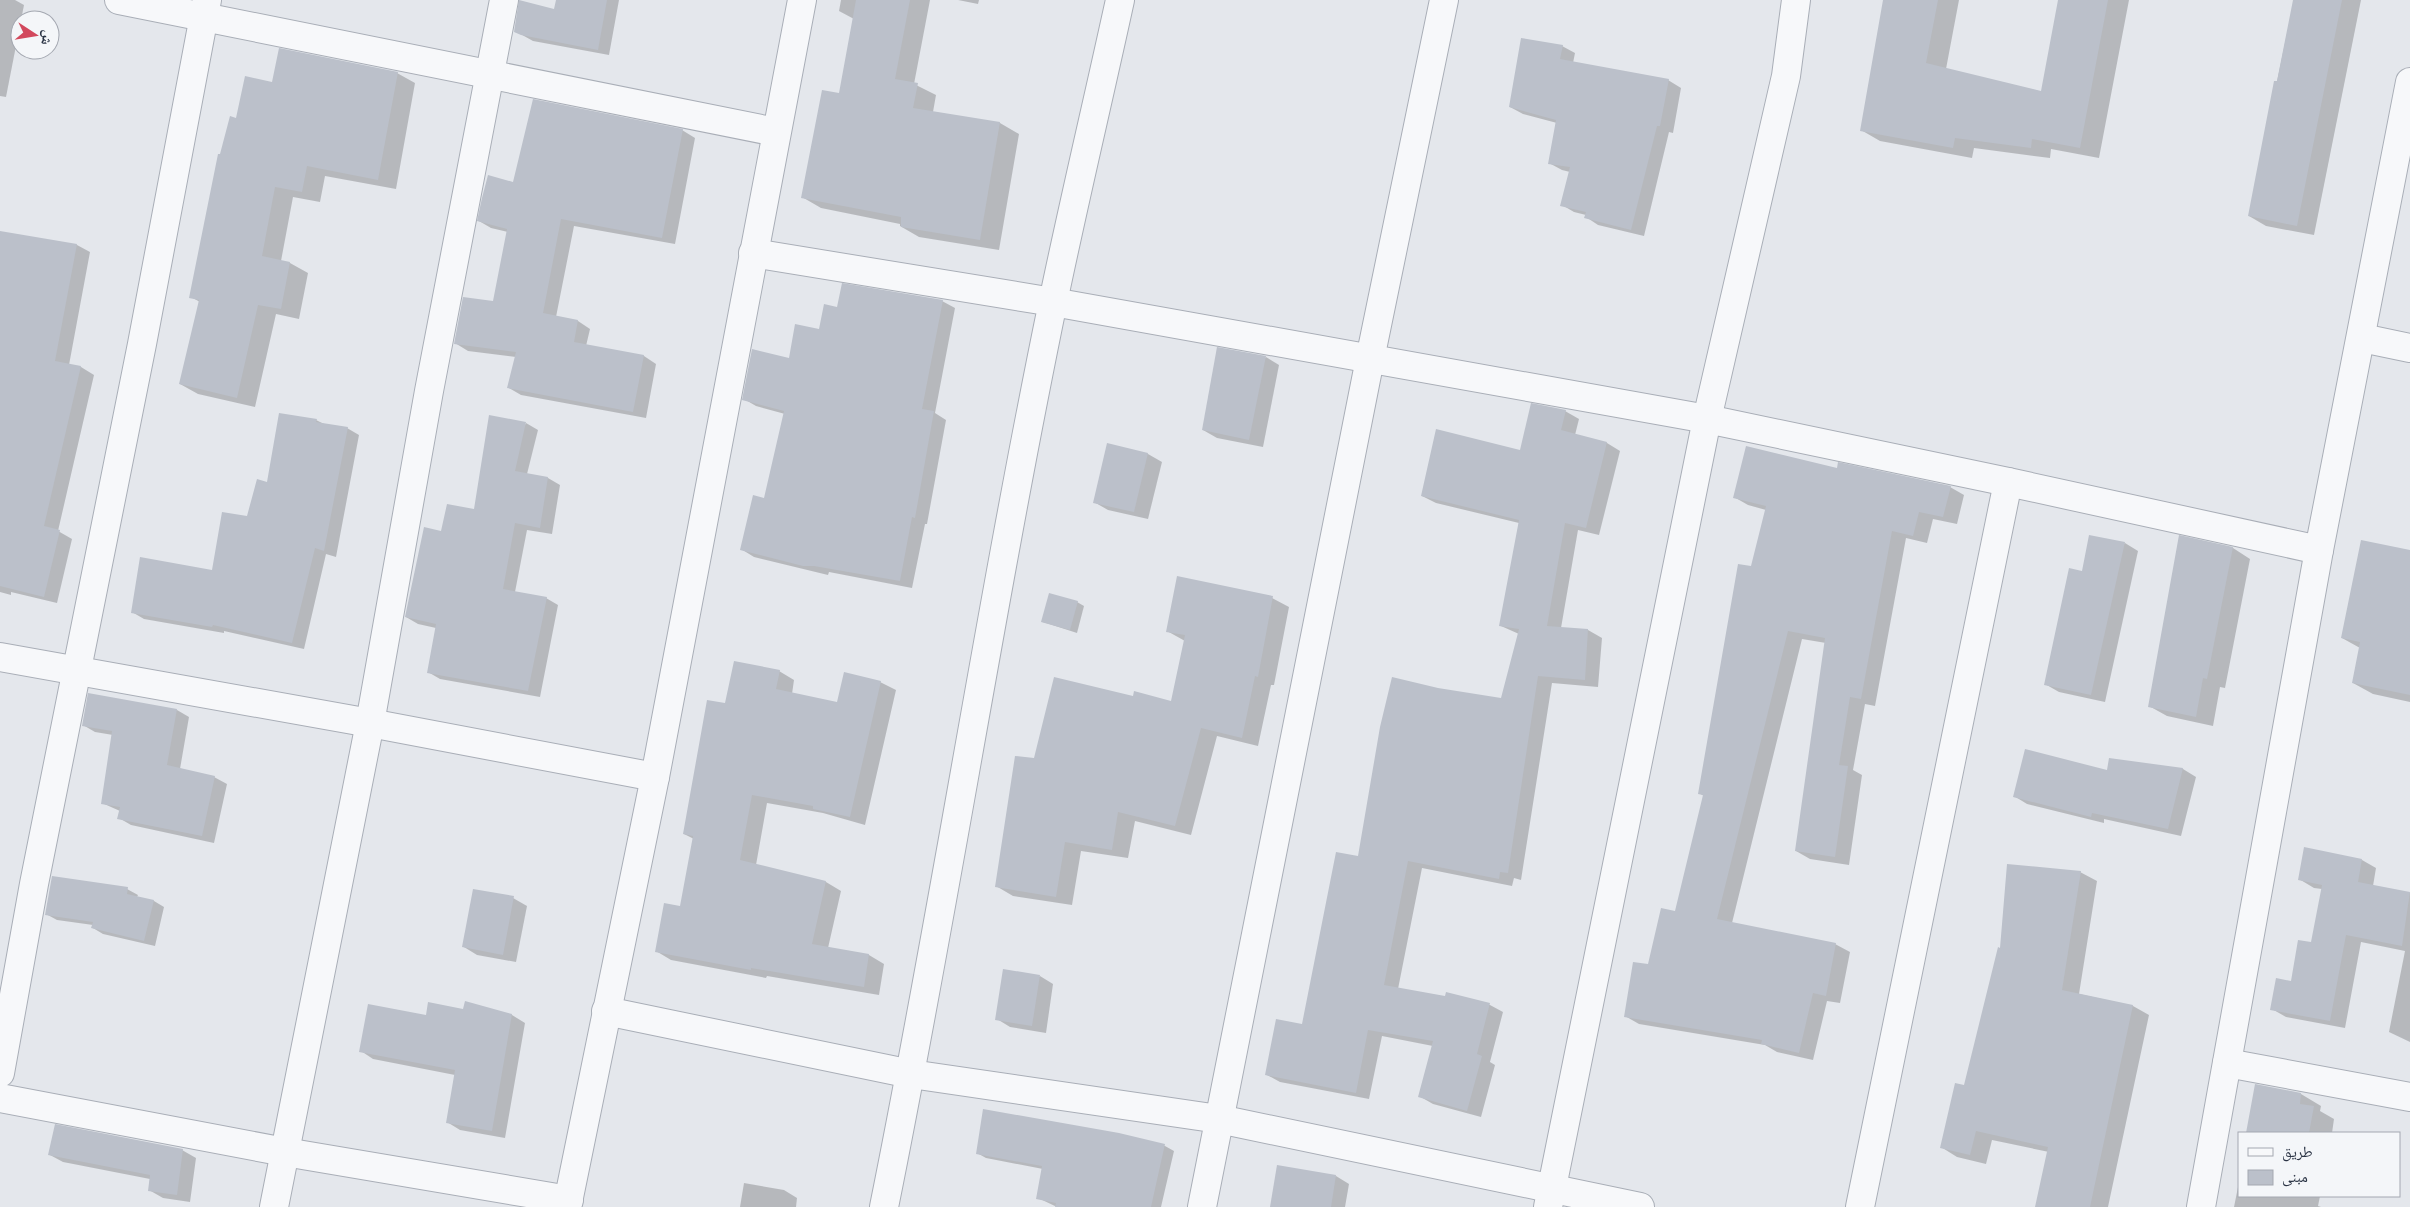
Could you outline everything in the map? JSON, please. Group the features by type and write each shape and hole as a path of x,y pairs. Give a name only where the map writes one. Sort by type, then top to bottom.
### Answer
{"street":[{"path":"119,0 205,9 488,74 776,132"},
{"path":"274,1207 370,723 430,381 488,74 504,0"},
{"path":"0,1098 568,1203 654,778 802,0"},
{"path":"884,1207 911,1074 981,682 1053,302 1120,0"},
{"path":"1202,1207 1370,359 1444,0"},
{"path":"1550,1198 1707,419 1786,76 1796,0"},
{"path":"0,1073 76,671 142,344 205,9"},
{"path":"2201,1207 2320,550 2410,82"},
{"path":"753,253 1053,302 1707,419 2320,550"},
{"path":"2362,338 2410,348"},
{"path":"1860,1207 2008,482"},
{"path":"0,657 370,723 654,778"},
{"path":"606,1011 911,1074 1219,1120 1550,1198 1640,1207"},
{"path":"2227,1063 2410,1096"}],"building":[{"path":"519,0 554,9 556,0 607,0 598,50 514,32"},
{"path":"856,0 910,0 895,79 918,83 913,108 1000,122 980,240 901,227 901,217 801,198 822,90 839,93"},
{"path":"1883,0 1938,0 1926,63 2041,91 2058,0 2108,0 2080,148 2032,139 2031,148 1955,138 1953,148 1860,131"},
{"path":"2293,0 2342,0 2297,226 2248,216 2274,81 2277,81"},
{"path":"1521,38 1563,45 1560,59 1669,79 1660,126 1657,126 1631,230 1584,218 1586,212 1560,206 1570,167 1548,164 1556,120 1509,107"},
{"path":"279,48 398,72 378,180 307,166 302,192 275,187 262,256 290,262 281,309 258,305 237,398 179,384 199,300 189,298 218,154 220,154 230,116 236,118 245,76 272,82"},
{"path":"533,99 683,129 662,238 561,219 543,313 578,320 574,342 644,355 633,412 507,388 516,352 454,344 463,297 493,301 507,229 477,221 488,175 513,182"},
{"path":"0,231 77,244 55,361 81,366 44,526 60,530 44,597 0,586"},
{"path":"842,283 943,300 922,409 934,411 915,518 912,517 900,581 814,566 803,566 740,550 753,495 764,498 784,411 742,400 752,349 789,358 795,324 819,329 824,304 837,307"},
{"path":"1217,347 1266,356 1249,440 1202,430"},
{"path":"1531,403 1566,410 1561,430 1607,442 1586,528 1565,523 1547,626 1588,629 1585,680 1538,676 1508,873 1500,872 1499,879 1408,861 1384,985 1445,996 1446,992 1490,1003 1477,1054 1482,1056 1467,1111 1418,1097 1433,1041 1368,1030 1356,1093 1265,1075 1276,1019 1302,1024 1336,852 1358,856 1380,727 1392,677 1438,688 1501,698 1519,629 1499,626 1519,520 1421,496 1436,429 1520,450"},
{"path":"279,413 317,419 316,422 348,427 324,551 315,548 292,643 213,625 212,627 131,613 140,557 212,570 222,512 247,516 257,479 267,482"},
{"path":"489,415 526,422 515,471 548,477 540,528 515,523 503,589 547,597 528,691 427,673 436,624 405,617 424,527 441,531 447,504 474,509"},
{"path":"1107,443 1148,453 1134,512 1093,503"},
{"path":"1746,446 1837,468 1838,462 1951,486 1943,517 1919,512 1913,536 1892,531 1861,699 1850,697 1839,765 1848,766 1835,857 1795,851 1825,638 1788,631 1717,919 1836,943 1826,996 1813,993 1799,1053 1761,1044 1762,1040 1624,1017 1633,962 1648,964 1661,908 1675,911 1703,795 1698,794 1738,564 1751,566 1766,506 1733,498"},
{"path":"2089,535 2125,542 2091,695 2044,685 2069,568 2082,571"},
{"path":"2179,535 2233,547 2207,679 2203,678 2196,717 2148,707"},
{"path":"2361,540 2410,550 2410,695 2352,683 2360,642 2341,638"},
{"path":"1177,576 1273,596 1258,677 1255,676 1242,738 1201,728 1175,826 1118,812 1112,850 1065,842 1056,897 995,887 1015,756 1034,758 1054,677 1133,696 1134,691 1171,701 1185,635 1166,632"},
{"path":"1049,593 1078,601 1070,630 1041,622"},
{"path":"734,661 780,670 776,689 837,702 844,672 881,681 850,817 813,809 813,806 752,795 740,860 826,881 812,944 869,954 864,987 751,968 751,970 655,952 664,903 680,906 693,836 683,834 707,700 725,703"},
{"path":"88,693 177,709 167,765 215,776 202,836 117,819 120,807 101,804 112,731 82,726"},
{"path":"2025,749 2107,770 2109,758 2183,768 2168,829 2092,813 2091,817 2013,797"},
{"path":"2304,847 2362,859 2358,882 2410,892 2402,946 2346,935 2330,1021 2270,1010 2276,978 2291,981 2298,940 2311,942 2322,885 2298,880"},
{"path":"2007,864 2081,871 2062,990 2133,1005 2090,1207 2035,1207 2048,1147 1976,1131 1970,1155 1940,1148 1955,1083 1964,1085 1998,947 2000,948"},
{"path":"52,876 128,887 127,894 154,900 144,941 91,928 93,922 45,915"},
{"path":"473,889 514,896 503,955 462,947"},
{"path":"1003,969 1040,975 1032,1026 995,1020"},
{"path":"465,1001 512,1014 492,1131 446,1123 455,1070 359,1052 368,1004 426,1015 428,1002 463,1009"},
{"path":"2255,1084 2301,1093 2300,1104 2314,1106 2309,1132 2246,1132"},
{"path":"983,1109 1119,1133 1165,1144 1151,1207 1055,1207 1056,1203 1036,1199 1042,1166 976,1154"},
{"path":"55,1124 183,1149 177,1195 148,1191 150,1175 48,1155"},
{"path":"1277,1165 1336,1175 1331,1207 1270,1207"}]}
